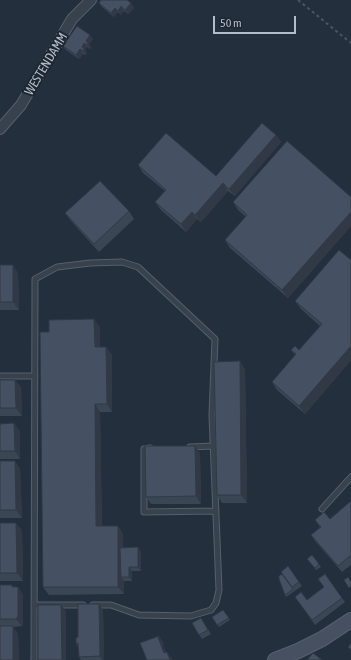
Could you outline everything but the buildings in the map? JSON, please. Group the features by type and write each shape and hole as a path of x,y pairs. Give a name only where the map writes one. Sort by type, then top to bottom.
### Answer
{"street":[{"name":"WESTENDAMM","path":"0,129 22,105 72,19 91,0"},
{"path":"275,660 322,639 351,620"}],"lane":[{"path":"34,605 111,605 139,615 191,616 211,610 216,603 219,590 212,415 214,339 138,267 122,262 90,262 57,267 35,279 35,376 34,605 34,660"},
{"path":"0,376 35,376"},
{"path":"182,447 213,446"},
{"path":"160,448 144,448 144,512 216,511"},
{"path":"322,510 351,477"}],"path":[{"path":"298,0 351,43"}]}
